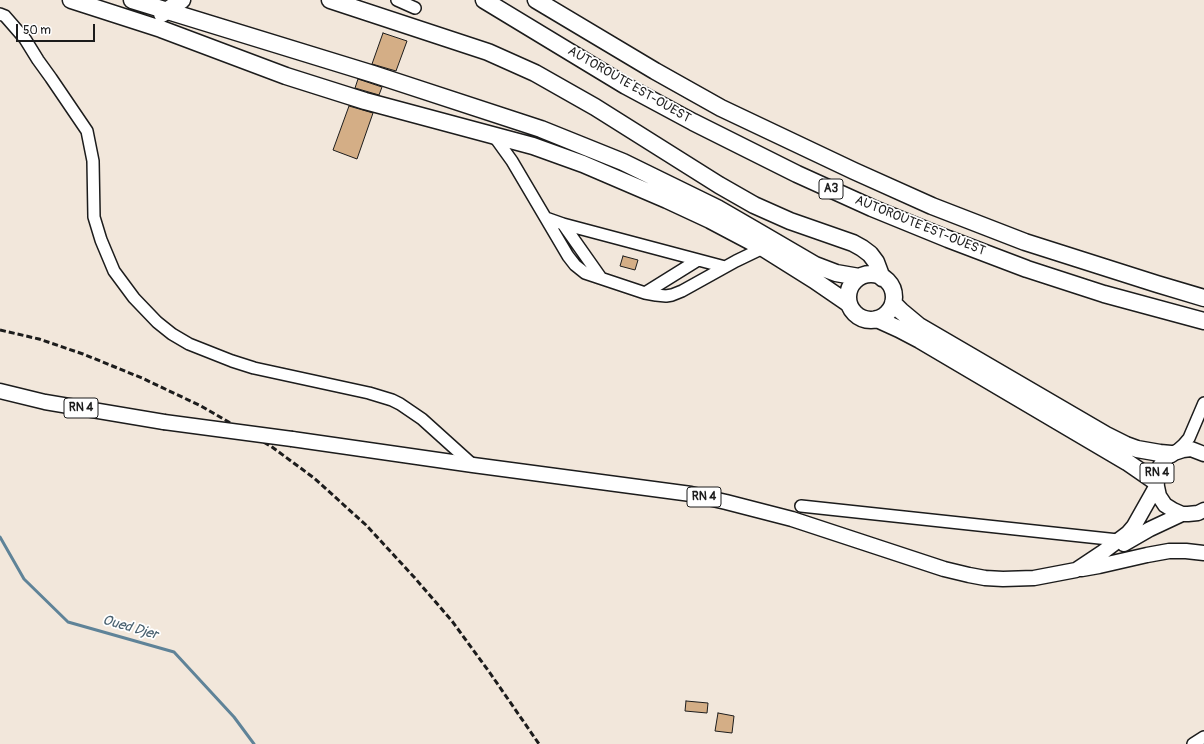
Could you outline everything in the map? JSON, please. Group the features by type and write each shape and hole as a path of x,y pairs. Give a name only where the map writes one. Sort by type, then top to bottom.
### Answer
{"highway":[{"path":"71,0 147,24 286,76 365,101 533,146 583,164 710,220 763,248 849,304"},
{"path":"132,0 440,95 541,128 600,152 717,208 815,265 836,273 859,277 876,275 882,278 890,286 893,303 887,313 877,320"},
{"path":"147,24 182,0"},
{"path":"330,0 359,4 488,52 535,73 606,114 754,205 790,221 853,243 862,248 870,254 876,262 882,278"},
{"name":"AUTOROUTE EST-OUEST","path":"484,0 626,86 693,122 797,174 858,202 948,239 1027,269 1104,294 1204,321"},
{"name":"AUTOROUTE EST-OUEST","path":"536,0 655,71 721,108 932,206 1025,242 1204,298"},
{"path":"434,119 440,95"},
{"path":"859,277 851,286 849,292 849,304 851,309 860,317 877,320 920,340 1127,462 1156,485"},
{"path":"893,303 919,326 1116,441 1137,449 1160,453 1173,453"}],"main road":[{"name":"RN 4","path":"0,391 45,402 164,422 691,494 792,519 944,569 985,578 1020,579 1054,575 1076,570 1103,552 1134,526 1156,485"},
{"name":"RN 4","path":"1202,513 1182,514 1173,510 1165,504 1159,496 1156,485 1157,474 1160,466 1165,459 1173,453 1191,449 1204,454"},
{"name":"RN 4","path":"1103,552 1121,546 1145,532 1182,514"},
{"path":"1076,570 1168,551 1204,553"}],"street":[{"path":"397,0 415,8"},
{"path":"0,14 5,16 25,39 87,130 93,161 94,217 101,240 114,271 134,298 158,322 172,334 189,344 232,361 254,368 369,393 392,400 422,419 473,465"},
{"path":"494,136 512,161 568,256 584,273 645,293 666,296 677,294 745,256 763,248"},
{"path":"546,218 563,224 725,267"},
{"path":"563,224 601,278"},
{"path":"645,293 698,260"},
{"path":"1173,453 1177,451 1189,438 1204,403"},
{"path":"801,506 1118,540"},
{"path":"1193,744 1204,737"}],"building":[{"path":"383,33 407,41 396,71 372,64"},
{"path":"358,79 382,87 379,95 355,88"},
{"path":"349,106 373,113 357,159 333,150"},
{"path":"623,256 638,260 635,270 620,266"},
{"path":"686,701 708,703 707,713 685,711"},
{"path":"718,713 734,716 732,733 715,731"}],"waterway":[{"name":"Oued Djer","path":"0,537 24,579 68,622 174,652 234,717 254,744"}],"railway":[{"path":"0,330 39,339 83,354 142,378 201,406 272,447 314,478 366,525 452,621 539,744"}]}
